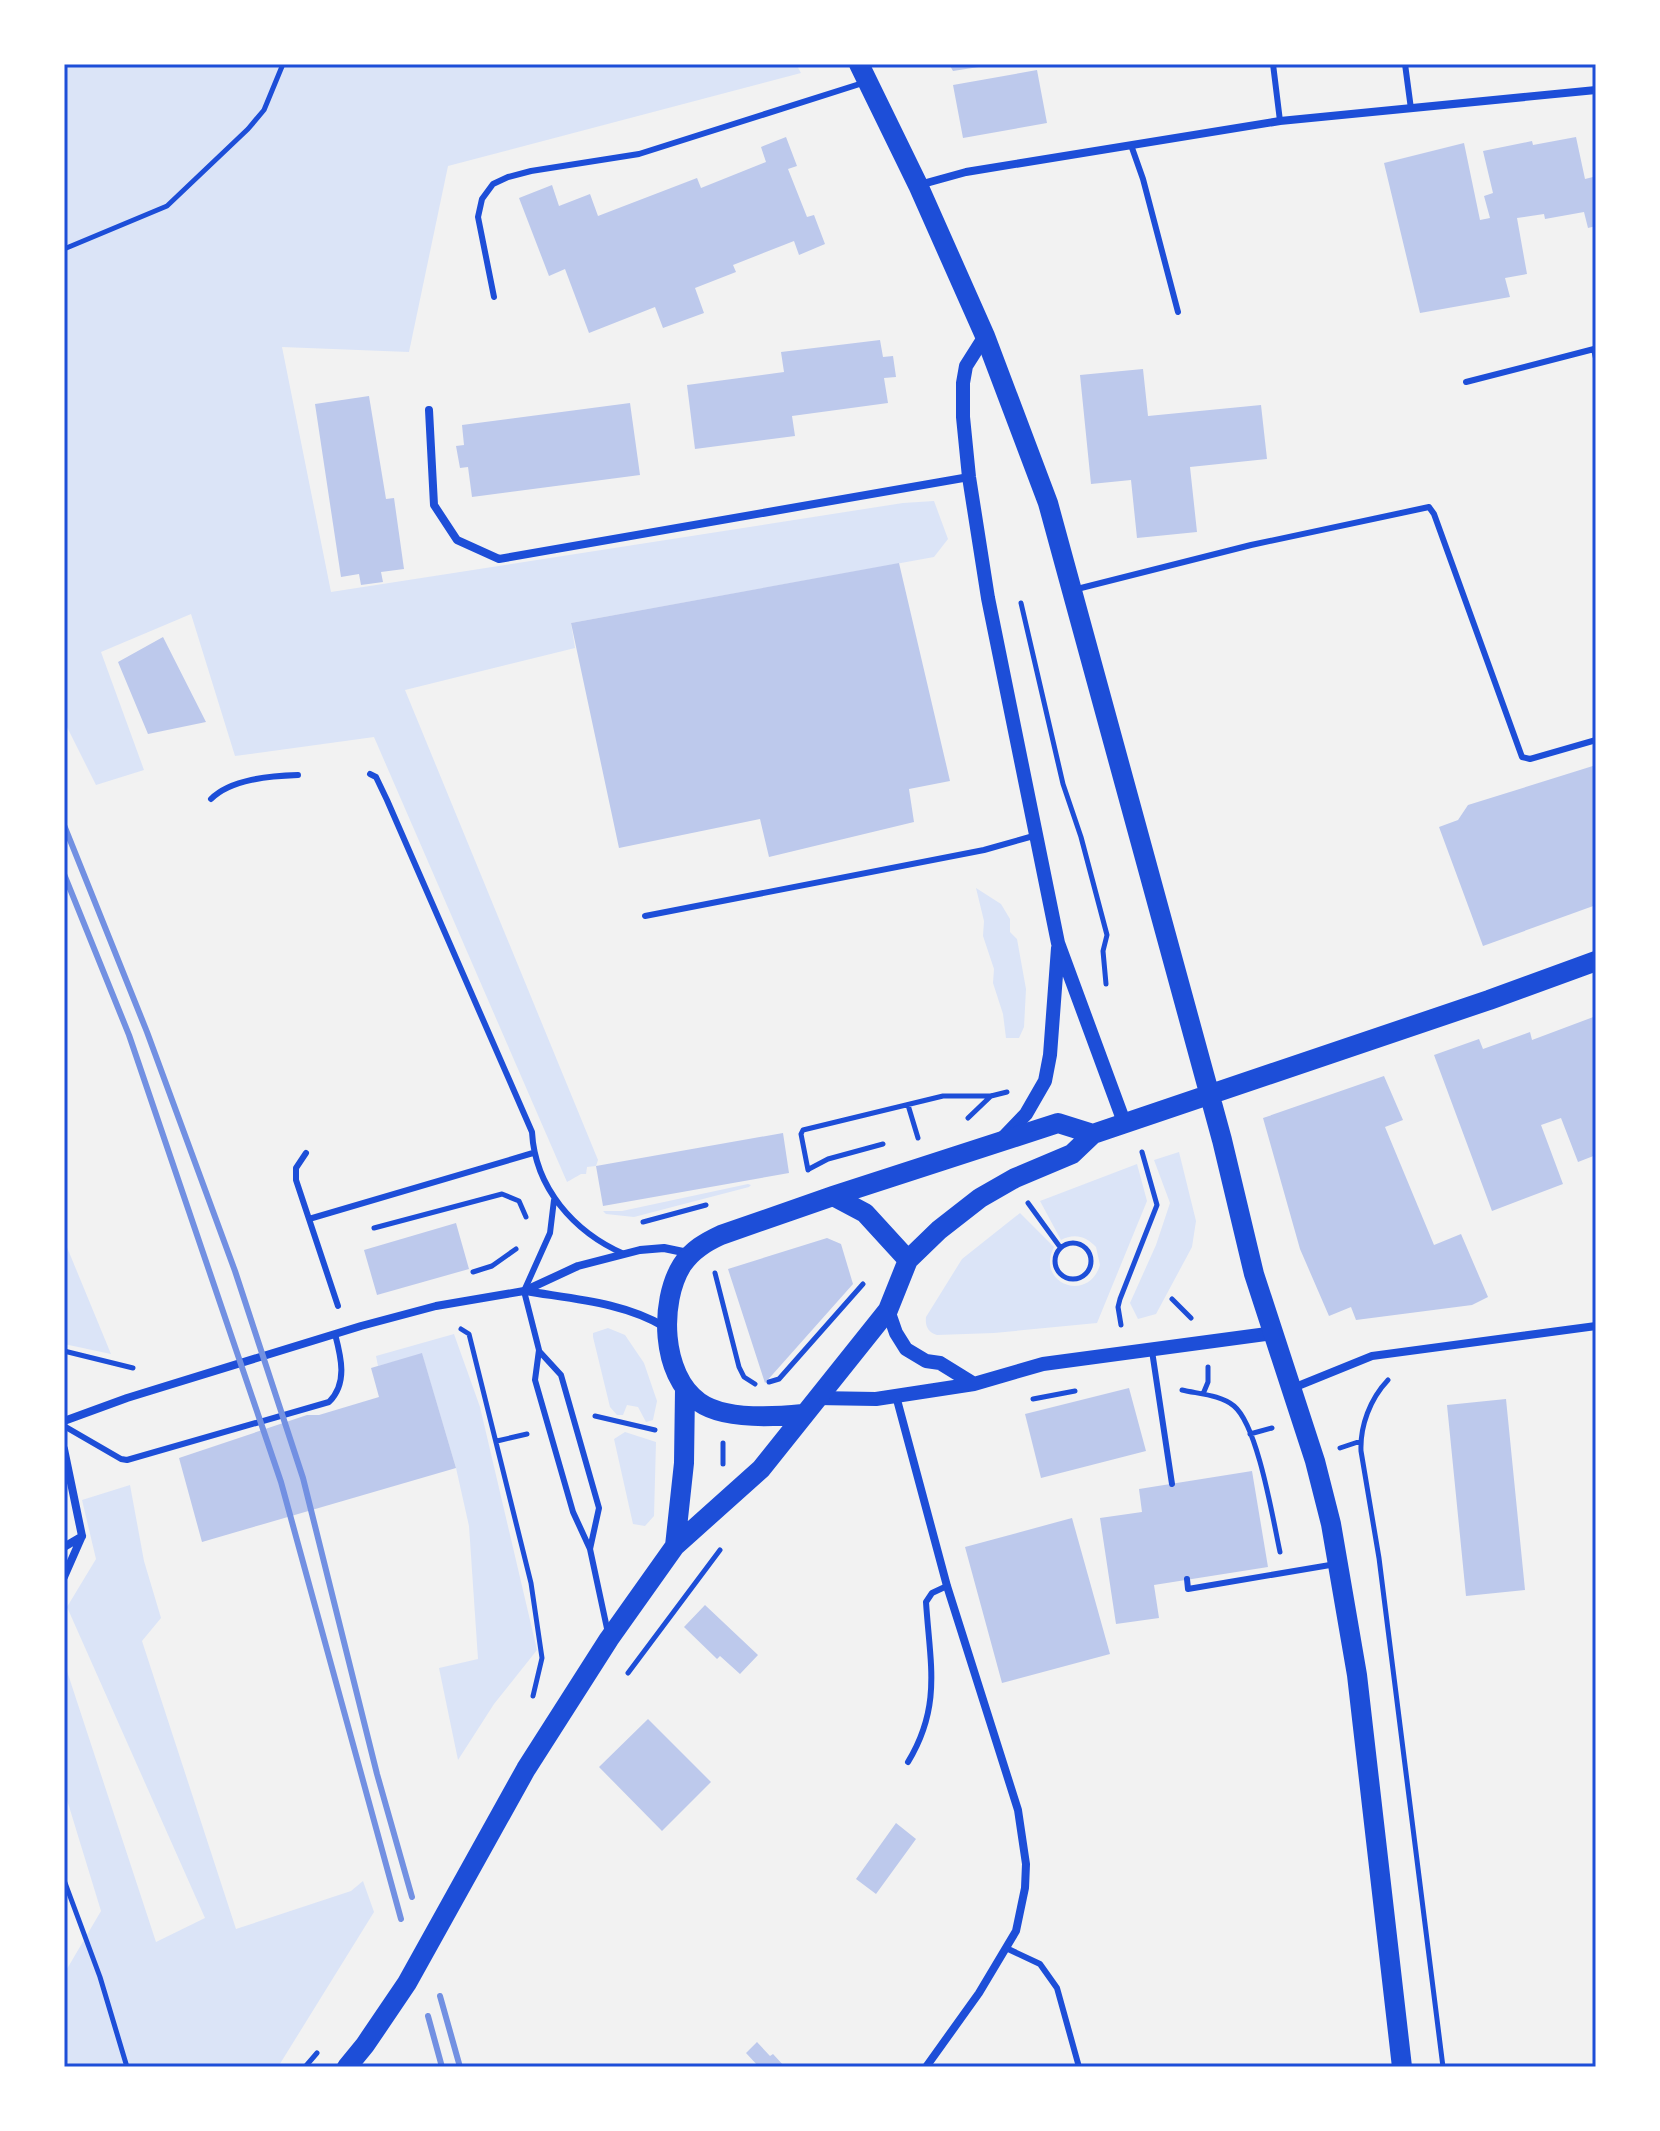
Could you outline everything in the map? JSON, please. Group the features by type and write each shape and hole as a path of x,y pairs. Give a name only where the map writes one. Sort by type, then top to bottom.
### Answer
{"main road":[{"path":"864,73 985,336 1048,503 1222,1140 1254,1274 1315,1461 1338,1564 1357,1675 1402,2067"},
{"path":"347,2067 407,1983 526,1769 609,1639 675,1546 761,1469 888,1310 908,1260 939,1230 980,1198 1015,1178 1072,1154 1093,1134 1596,961"},
{"path":"675,1546 686,1438 685,1390 665,1327 674,1282 691,1253 721,1235 1058,1123 1093,1134"},
{"path":"833,1196 865,1213 908,1260"},
{"path":"685,1390 702,1404 727,1412 777,1417 803,1414"}],"street":[{"path":"918,185 966,172 1280,121 1596,90"},
{"path":"985,336 966,366 963,417 969,477 991,613 1058,943 1124,1122"},
{"path":"429,410 434,505 457,540 499,559 969,477"},
{"path":"998,1143 1026,1114 1045,1081 1050,1055 1058,943"},
{"path":"64,1424 127,1398 335,1334 436,1306 524,1291 578,1266 664,1248 691,1253"},
{"path":"524,1291 625,1308 665,1327"},
{"path":"888,1310 906,1349 926,1361 940,1363 974,1384"},
{"path":"1292,1388 1372,1356 1596,1326"},
{"path":"816,1398 840,1400 896,1396 974,1384 1043,1364 1274,1333"},
{"path":"896,1396 947,1586 1021,1823 1026,1864 1025,1888 1016,1931 979,1993 926,2067"},
{"path":"64,1449 82,1536 64,1577"},
{"path":"64,1547 82,1536"}],"lane":[{"path":"1273,64 1280,121"},
{"path":"1405,64 1411,109"},
{"path":"494,297 478,217 482,199 493,184 531,171 639,154 864,73"},
{"path":"1131,145 1178,312"},
{"path":"1466,382 1594,349 1596,358"},
{"path":"1074,590 1251,545 1429,507 1522,757 1530,759 1596,740"},
{"path":"370,774 376,777 387,800 532,1132 533,1153 554,1200 583,1230 605,1246 625,1254"},
{"path":"211,799 218,793 247,782 298,775"},
{"path":"645,916 971,853 1038,834"},
{"path":"306,1153 295,1171 338,1306"},
{"path":"309,1219 533,1153"},
{"path":"554,1200 550,1233 524,1291 539,1350 535,1380 573,1512 590,1549 609,1639"},
{"path":"64,1424 121,1459 329,1402 339,1390 342,1371 335,1334"},
{"path":"539,1350 561,1375 599,1508 590,1549"},
{"path":"1152,1351 1172,1484"},
{"path":"1187,1579 1188,1589 1338,1564"},
{"path":"908,1762 922,1737 931,1708 926,1602 930,1594 947,1586"},
{"path":"1006,1948 1040,1964 1057,1988 1079,2067"}],"path":[{"path":"64,249 167,206 264,110 283,64"},
{"path":"1018,592 1063,784 1081,837 1107,935 1103,951 1106,990"},
{"path":"808,1170 801,1134 803,1130 937,1097 991,1096"},
{"path":"1122,1326 1118,1307 1120,1299 1157,1205 1142,1152"},
{"path":"365,1231 502,1194 519,1201 531,1231"},
{"path":"1031,1207 1060,1247"},
{"path":"1071,1242 1084,1246 1092,1262 1086,1274 1075,1279 1060,1273 1054,1258 1060,1247 1071,1242"},
{"path":"458,1276 492,1266 522,1243"},
{"path":"720,1260 714,1278 739,1367 744,1377 755,1384 779,1379 867,1279"},
{"path":"467,1331 531,1583 542,1658 528,1708"},
{"path":"64,1351 122,1366"},
{"path":"1393,1377 1385,1383 1371,1405 1361,1451 1379,1558 1443,2067"},
{"path":"1157,1384 1226,1401 1242,1415 1262,1471 1284,1573"},
{"path":"1025,1401 1087,1389"},
{"path":"574,1421 597,1415 722,1445"},
{"path":"497,1441 550,1428"},
{"path":"627,1674 730,1538"},
{"path":"64,1880 100,1977 127,2067"}],"shaded area":[{"path":"64,64 796,64 801,73 448,166 409,352 282,347 331,592 903,503 934,501 948,539 934,557 571,623 575,648 405,690 598,1160 596,1166 587,1167 586,1174 567,1182 374,737 235,756 191,614 101,652 144,770 96,785 64,721"},
{"path":"976,888 1001,904 1010,919 1010,932 1017,939 1026,989 1024,1027 1019,1038 1006,1038 1003,1014 993,983 994,969 983,936 984,921"},
{"path":"1179,1152 1196,1221 1192,1247 1156,1314 1138,1319 1130,1303 1156,1245 1170,1203 1154,1160"},
{"path":"1137,1164 1147,1201 1097,1323 994,1333 937,1335 929,1330 926,1317 962,1259 1020,1213 1054,1247 1050,1260 1051,1270 1057,1279 1075,1286 1085,1284 1094,1277 1100,1265 1096,1247 1080,1237 1061,1240 1040,1201"},
{"path":"751,1185 749,1187 634,1217 603,1211 622,1211"},
{"path":"64,1240 111,1354 64,1344"},
{"path":"608,1328 625,1335 644,1363 657,1401 653,1420 646,1422 638,1407 627,1405 623,1415 617,1415 610,1407 593,1337 593,1333"},
{"path":"454,1334 480,1407 537,1650 494,1704 458,1760 439,1668 478,1659 469,1526 456,1468 422,1354 378,1366 376,1356"},
{"path":"625,1432 656,1442 654,1516 645,1526 633,1524 614,1439"},
{"path":"130,1485 144,1561 161,1618 142,1641 236,1929 351,1891 363,1881 374,1912 278,2067 72,2067 64,2058 64,1974 101,1911 64,1790 64,1662 156,1942 205,1918 67,1607 96,1559 82,1500"}],"building":[{"path":"949,64 985,64 985,66 953,71"},
{"path":"1037,70 1047,123 963,138 953,85"},
{"path":"786,137 797,166 788,169 807,217 814,215 825,244 799,255 794,241 733,265 736,272 695,288 704,313 663,328 655,307 589,333 565,269 549,276 519,198 552,185 559,206 590,194 598,216 697,178 701,188 766,162 761,147"},
{"path":"1576,137 1585,179 1593,177 1596,226 1588,228 1584,212 1545,219 1544,214 1517,218 1527,274 1505,278 1510,297 1420,313 1384,163 1464,143 1480,220 1490,218 1484,196 1493,193 1483,151 1532,141 1533,145"},
{"path":"880,340 883,357 893,356 896,377 884,378 888,403 792,416 795,436 695,449 687,385 784,372 781,352"},
{"path":"1143,369 1148,416 1261,405 1267,459 1190,467 1197,532 1137,538 1131,480 1091,484 1080,375"},
{"path":"369,396 386,499 394,498 404,569 381,572 383,582 361,585 359,574 341,577 315,404"},
{"path":"630,403 640,475 472,497 468,467 460,468 456,446 464,445 462,425"},
{"path":"899,563 950,781 909,789 914,822 769,857 760,819 619,848 571,623"},
{"path":"163,637 206,722 148,734 118,662"},
{"path":"1596,765 1596,905 1483,946 1439,827 1458,820 1468,805"},
{"path":"1596,1016 1596,1155 1578,1162 1561,1118 1541,1125 1563,1184 1492,1211 1434,1055 1479,1039 1483,1049 1530,1032 1532,1040"},
{"path":"1384,1076 1403,1120 1385,1127 1434,1245 1461,1234 1488,1297 1472,1305 1356,1320 1351,1307 1329,1316 1300,1249 1263,1118"},
{"path":"783,1133 789,1173 603,1206 596,1166"},
{"path":"456,1223 469,1269 377,1295 364,1250"},
{"path":"827,1238 841,1244 853,1284 765,1383 728,1269"},
{"path":"422,1353 456,1468 202,1542 179,1458 307,1415 319,1415 379,1397 371,1368"},
{"path":"1129,1388 1146,1451 1041,1478 1025,1414"},
{"path":"1506,1399 1525,1590 1466,1596 1447,1405"},
{"path":"1252,1471 1268,1567 1154,1585 1159,1618 1116,1624 1100,1518 1142,1512 1139,1489"},
{"path":"1072,1518 1110,1654 1002,1683 965,1547"},
{"path":"705,1605 758,1655 740,1674 720,1656 717,1659 684,1627"},
{"path":"648,1719 711,1782 662,1831 599,1767"},
{"path":"896,1823 916,1839 876,1894 856,1879"},
{"path":"757,2042 785,2067 759,2067 746,2053"}],"railway":[{"path":"64,825 147,1032 235,1271 303,1478 377,1774 412,1897"},
{"path":"64,874 129,1035 281,1482 401,1919"},
{"path":"440,1996 460,2067"},
{"path":"428,2016 442,2067"}]}
